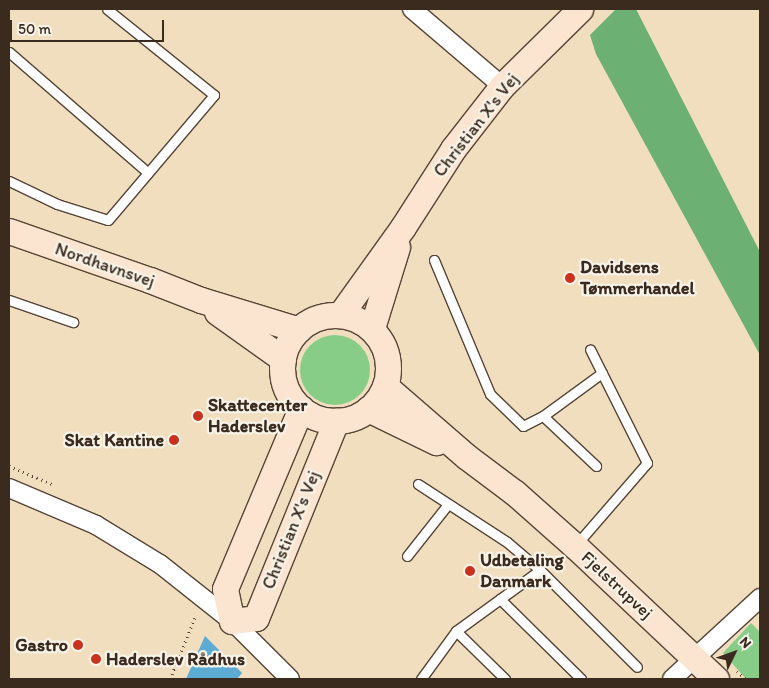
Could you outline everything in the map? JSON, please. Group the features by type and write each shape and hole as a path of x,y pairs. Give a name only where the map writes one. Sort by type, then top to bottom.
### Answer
{"street":[{"path":"412,9 502,86"},
{"name":"Christian X's Vej","path":"340,315 403,227 454,149 502,86 580,9"},
{"name":"Christian X's Vej","path":"372,328 403,227"},
{"name":"Nordhavnsvej","path":"10,236 150,280 200,300 299,330"},
{"name":"Nordhavnsvej","path":"200,300 283,358"},
{"path":"340,315 357,319 372,328 383,345 387,358 388,372 385,386 368,409 349,419 336,421 312,415 301,408 285,386 283,358 287,345 299,330 315,319 340,315"},
{"name":"Fjelstrupvej","path":"385,386 575,546 716,679"},
{"name":"Christian X's Vej","path":"301,408 225,589 232,621 256,618 336,421"},
{"name":"Fjelstrupvej","path":"368,409 467,457"},
{"path":"9,488 96,525 160,564 232,621 290,679"},
{"path":"672,679 760,598"}],"lane":[{"path":"9,181 57,204 108,220 214,96 107,9"},
{"path":"9,52 148,173"},
{"path":"434,260 490,394 523,426 543,416 602,373"},
{"path":"9,300 73,322"},
{"path":"575,546 647,463 590,349"},
{"path":"543,416 596,466"},
{"path":"418,484 506,542 540,570 637,667"},
{"path":"407,556 448,504"},
{"path":"423,678 456,631 540,570"},
{"path":"500,599 581,679"},
{"path":"456,631 505,679"}],"path":[{"path":"170,679 203,598"}],"green space":[{"path":"616,9 636,9 760,252 760,355 596,54 590,35"},
{"path":"335,335 348,338 360,345 367,357 370,370 367,383 360,395 348,402 335,405 322,402 310,395 303,383 300,370 303,357 310,345 322,338"},
{"path":"751,623 760,632 760,679 746,679 723,653"}],"water":[{"path":"205,636 242,673 237,679 186,679"}],"place":[{"name":"Davidsens Tømmerhandel","path":"570,278"},
{"name":"Skattecenter Haderslev","path":"198,416"},
{"name":"Skat Kantine","path":"174,440"},
{"name":"Udbetaling Danmark","path":"470,571"},
{"name":"Gastro","path":"78,645"},
{"name":"Haderslev Rådhus","path":"96,659"}]}
